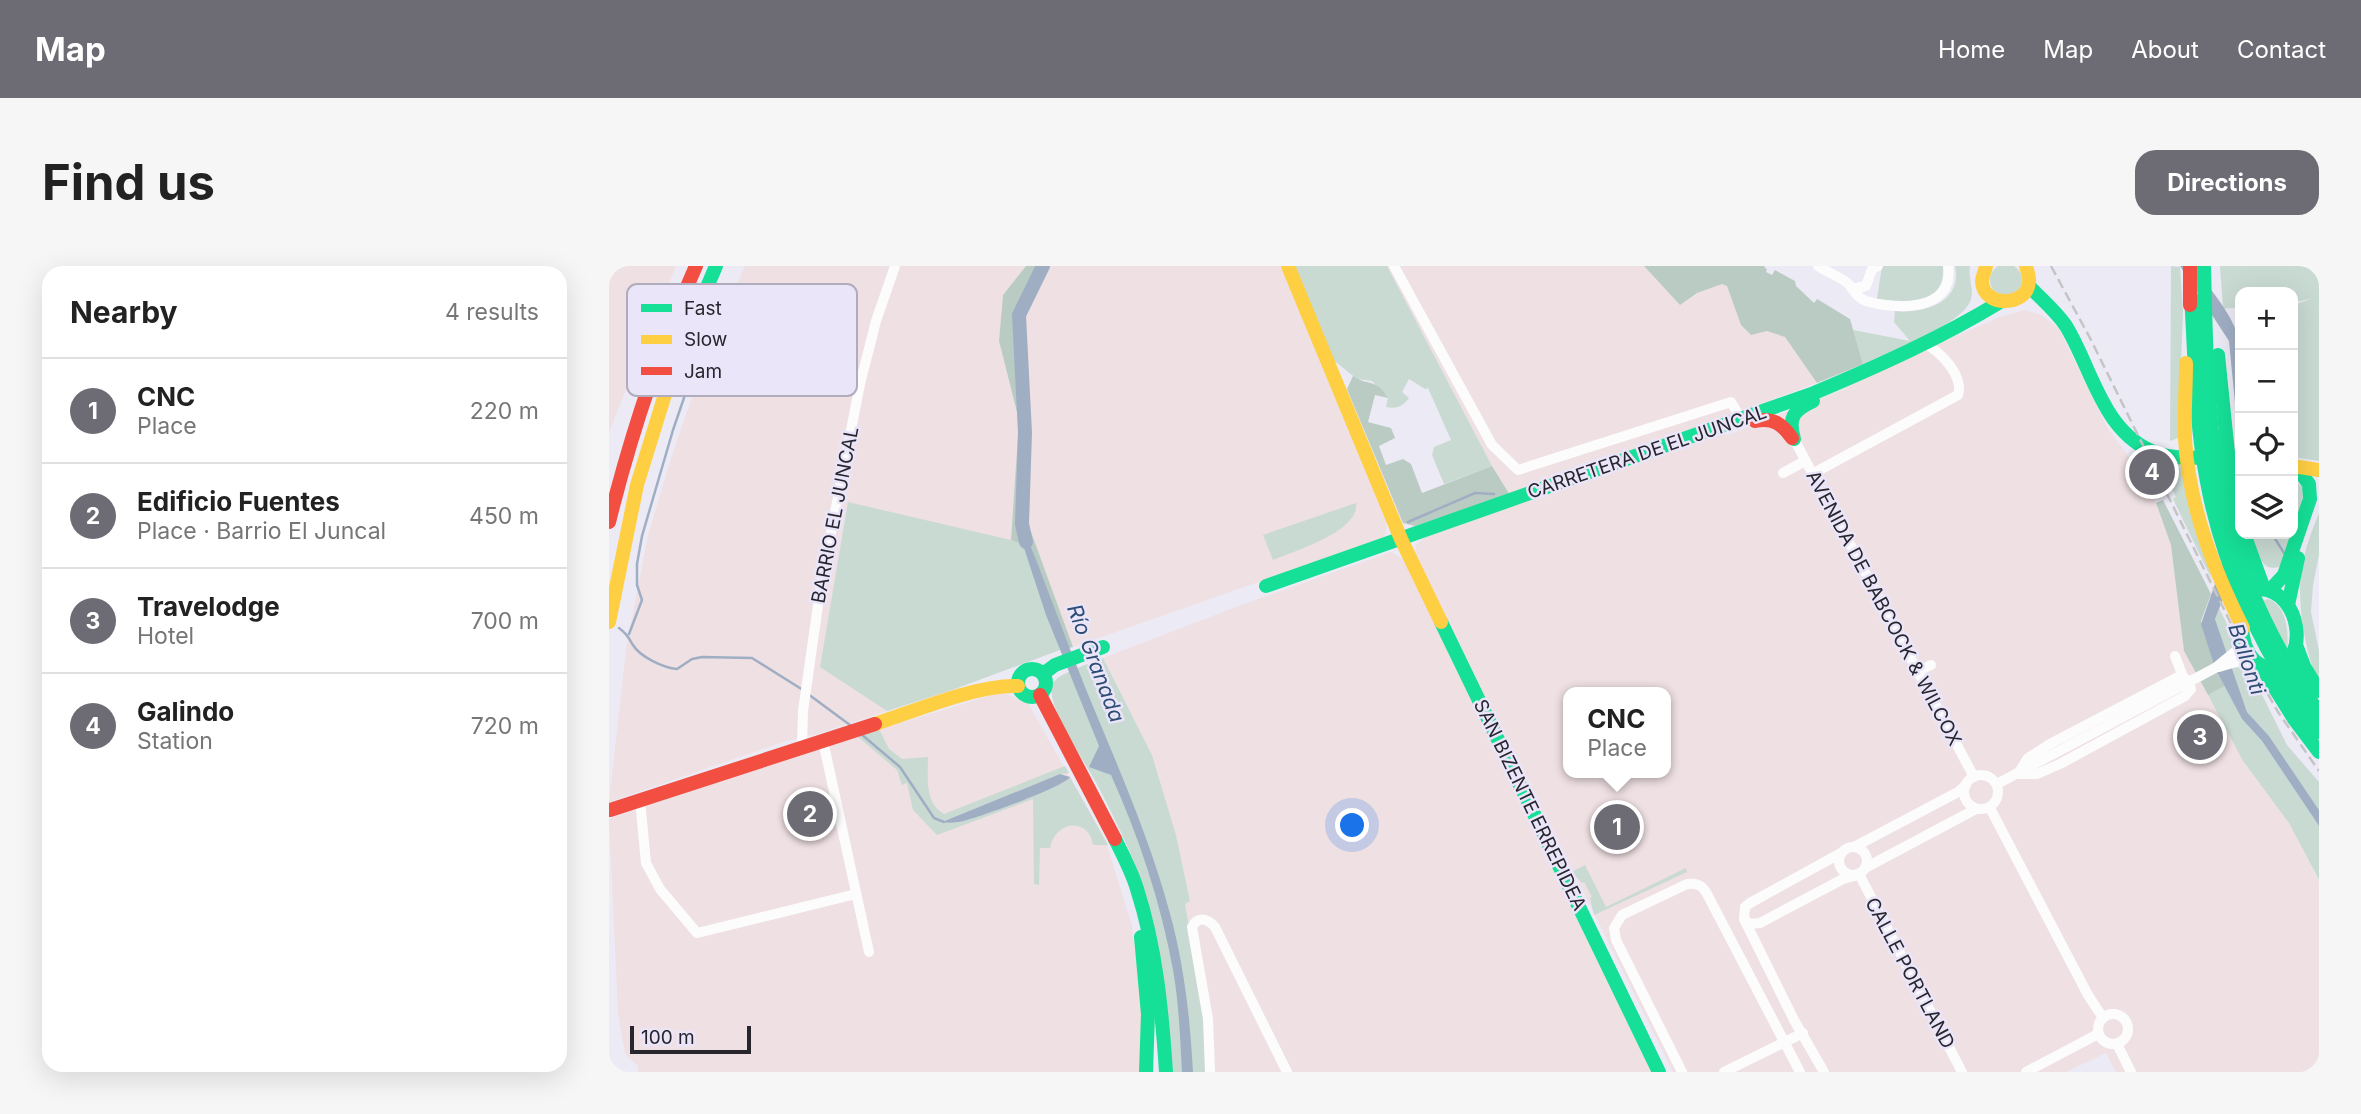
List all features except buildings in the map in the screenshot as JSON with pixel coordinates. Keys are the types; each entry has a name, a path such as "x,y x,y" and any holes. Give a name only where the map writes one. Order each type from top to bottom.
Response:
{"main road":[{"path":"688,284 695,266"},
{"path":"708,284 716,266"},
{"name":"SAN BIZENTE ERREPIDEA","path":"1288,266 1401,539 1660,1072"},
{"path":"1986,266 1982,275 1984,289 1989,296 2000,302"},
{"path":"2026,266 2029,286 2064,324 2124,435 2136,444 2161,454 2235,457"},
{"path":"2190,266 2203,446 2207,480 2219,534 2234,580 2269,657 2319,732"},
{"path":"2206,266 2205,309 2212,433 2219,480 2231,530 2245,578 2268,630 2302,691 2319,713"},
{"path":"2206,266 2235,500"},
{"name":"CARRETERA DE EL JUNCAL","path":"1266,586 1814,393 1948,331 2000,302 2019,299 2029,286"},
{"path":"2191,296 2187,325 2185,437 2189,482 2201,530 2220,583 2243,630 2249,653 2319,752"},
{"path":"1794,439 1790,419 1799,407 1845,387 1864,372"},
{"path":"609,522 644,396"},
{"path":"609,622 626,527 649,439 664,396"},
{"path":"1720,427 1735,428 1761,419 1775,419 1794,439"},
{"path":"2298,472 2315,491"},
{"path":"2243,630 2243,604 2250,593 2265,589 2281,580 2315,491"},
{"path":"2288,605 2315,491"},
{"path":"2246,539 2265,589 2283,596 2295,631 2294,651 2282,666 2259,665"},
{"path":"2252,560 2271,575 2286,569"},
{"path":"1043,674 1055,666 1096,649"},
{"path":"2294,651 2319,691"},
{"path":"1035,669 1043,674 1046,683 1040,695 1026,696 1018,686 1019,676 1026,670 1035,669"},
{"path":"610,810 980,690 1001,685 1018,686"},
{"path":"1040,695 1107,817 1128,864 1146,920 1160,995 1166,1072"},
{"path":"1107,817 1131,892 1141,941 1148,1014 1146,1072"}],"street":[{"name":"BARRIO EL JUNCAL","path":"802,747 804,700 821,584 860,384 876,321 895,266"},
{"path":"1394,266 1492,445 1518,470 1731,402 1741,419"},
{"path":"1819,266 1846,282 1865,301 1919,306 1930,302 1946,286 1948,266"},
{"path":"1852,289 1865,286 1872,269 1878,266"},
{"path":"1943,355 1948,331"},
{"path":"1812,474 1958,395 1959,384 1943,355 1923,343"},
{"name":"AVENIDA DE BABCOCK & WILCOX","path":"1794,439 1974,777"},
{"path":"1783,473 1805,461"},
{"path":"1997,784 2215,668 2237,650 2243,630"},
{"path":"2018,774 2037,774 2060,764 2185,696 2191,689 2175,656"},
{"path":"2215,668 2237,662 2259,665"},
{"path":"1918,671 1931,665"},
{"path":"2018,774 2028,758 2050,744 2175,678 2183,677"},
{"path":"823,741 869,952"},
{"path":"1824,1072 1794,1020 1743,912 1750,902 1958,793 1974,777 1989,777 1997,784 1999,795 1990,808"},
{"path":"1965,785 1964,797 1976,809"},
{"path":"640,800 646,863 660,889 697,933 856,894"},
{"path":"1745,919 1749,924 1760,923 1843,879 1860,873 1976,809 1990,808"},
{"path":"1990,808 2085,989 2103,1018"},
{"path":"1854,847 1866,855 1860,873"},
{"path":"1841,853 1840,868 1846,874 1860,873"},
{"name":"CALLE PORTLAND","path":"1860,873 1962,1072"},
{"path":"1682,1072 1616,940 1614,928 1622,915 1687,884 1699,885 1706,892 1800,1072"},
{"path":"1210,1072 1208,1018 1192,927 1200,919 1211,922 1215,927 1287,1072"},
{"path":"2116,1015 2126,1022 2126,1037 2117,1044 2108,1044 2098,1034 2098,1025 2103,1018 2116,1015"},
{"path":"1783,1039 1794,1020"},
{"path":"1724,1072 1783,1039 1803,1033"},
{"path":"2026,1072 2098,1034"},
{"path":"2117,1044 2131,1072"}],"shaded area":[{"path":"2006,264 2017,269 2022,280 2017,291 2006,296 1995,291 1990,280 1995,269"},
{"path":"609,266 676,266 669,284 627,284 627,387 609,432"},
{"path":"745,266 1026,266 1003,295 999,341 1019,420 1011,540 1045,655 952,690 817,734 786,741 609,802 626,649 648,535 693,396 857,396 857,284 737,284"},
{"path":"1026,266 1047,266 1023,320 1030,433 1026,518 1073,647 1069,648 1023,526 1023,545 1011,540 1019,420 999,341 1003,295"},
{"path":"1047,266 1281,266 1387,523 1385,535 1381,539 1073,647 1026,518 1030,433 1023,320"},
{"path":"1294,266 1387,266 1492,466 1444,484 1432,455 1434,447 1451,440 1428,388 1425,389 1409,379 1402,392 1409,398 1399,407 1386,407 1388,398 1372,381 1357,379 1332,359"},
{"path":"1387,266 1644,266 1680,305 1697,293 1722,284 1727,286 1741,325 1750,335 1767,331 1785,337 1817,383 1540,484 1524,487 1510,495 1492,466"},
{"path":"1644,266 1764,266 1766,272 1772,275 1775,270 1795,281 1796,286 1814,303 1817,299 1850,319 1863,364 1817,383 1785,337 1767,331 1751,335 1741,325 1727,286 1722,284 1697,293 1680,305"},
{"path":"1882,266 1943,266 1942,279 1938,289 1922,299 1877,299"},
{"path":"1955,266 1970,266 1972,295 1966,309 1940,328 1863,364 1853,330 1910,341 1894,322 1895,311 1917,310 1939,304 1953,289 1956,279"},
{"path":"2171,266 2180,267 2183,312 2178,438 2170,441"},
{"path":"2220,266 2319,266 2319,461 2298,458 2298,303 2311,299 2298,301 2298,287 2235,287 2235,308 2223,309"},
{"path":"2024,310 2042,315 2059,329 2107,427 2134,464 2154,499 2171,545 2184,651 2245,764 2289,823 2319,882 2319,1072 2116,1072 2106,1053 2066,1072 1673,1072 1569,863 1566,865 1415,554 1416,545 1426,537 1714,433 1728,435 1840,391 1878,370 2000,317"},
{"path":"1353,376 1379,387 1388,398 1375,395 1368,422 1391,428 1395,438 1379,446 1386,465 1403,459 1411,464 1422,493 1492,466 1510,495 1415,526 1403,523 1347,389"},
{"path":"2175,463 2180,465 2212,580 2173,499 2176,497 2170,484 2174,477 2172,471"},
{"path":"2298,484 2303,488 2298,516"},
{"path":"2163,500 2211,594 2201,621 2215,668 2225,686 2208,695 2184,651 2171,545 2156,503"},
{"path":"848,502 1023,545 1060,650 887,711 820,667"},
{"path":"1356,503 1348,522 1337,531 1273,560 1263,535"},
{"path":"2319,513 2319,555 2311,612 2319,651 2319,680 2306,645 2300,585 2304,558"},
{"path":"2253,539 2290,539 2281,566 2268,567 2258,553"},
{"path":"1391,552 1403,559 1651,1072 1206,1072 1194,949 1185,904 1190,901 1176,835 1152,755 1103,658"},
{"path":"2268,599 2279,607 2283,614 2288,637 2287,652 2262,601"},
{"path":"2219,608 2287,745 2319,782 2319,810 2269,736 2247,712 2215,619"},
{"path":"1103,658 1152,755 1176,835 1190,901 1185,904 1203,1003 1206,1072 1171,1072 1159,956 1143,885 1116,821 1055,707 1052,685 1055,681 1075,669"},
{"path":"2225,686 2242,719 2262,741 2319,826 2319,880 2289,823 2243,761 2208,695"},
{"path":"1002,692 1028,703 1106,841 1132,926 1141,1003 1141,1072 638,1072 638,1066 625,1054 618,1013 609,819 806,752"},
{"path":"879,729 889,749 902,759 928,757 930,796 944,814 1065,766 1069,773 1060,774 944,821 960,822 983,815 1036,795 1070,777 1108,845 1093,845 1090,836 1079,826 1065,827 1053,839 1050,848 1040,848 1039,885 1034,884 1033,799 937,835 913,810 907,783 902,785 897,770 857,736"},
{"path":"1585,865 1606,907 1686,868 1687,872 1594,915 1592,897 1584,882 1572,872"}],"water":[{"path":"2180,266 2194,266 2227,312 2235,328 2235,403 2229,341"},
{"path":"1022,524 1161,881 1182,970 1193,1072 1182,1072 1173,970 1148,871 1111,775 1089,767 1099,746 1046,615 1023,545"},
{"path":"2235,526 2235,539 2247,539 2215,619 2247,712 2269,736 2319,810 2319,826 2262,741 2242,719 2215,668 2201,624"},
{"path":"1060,774 1070,777 1052,788 1000,809 959,822 942,822"}],"waterway":[{"name":"Río Granada","path":"1026,542 1022,524 1025,433 1019,315 1043,266"},
{"path":"629,634 642,600 637,585 637,564 642,536 685,396"},
{"path":"1408,522 1475,493 1494,494"},
{"path":"2275,539 2284,553"},
{"path":"619,628 641,654 666,667 677,669 692,659 702,657 752,658 803,690"},
{"path":"808,694 850,725"},
{"path":"861,734 900,767 934,818 944,822"}],"railway":[{"path":"2051,266 2090,338 2251,664 2278,712 2319,771"}],"traffic: fast":[{"path":"708,284 716,266"},
{"path":"2204,266 2211,418 2223,502 2254,597 2284,656 2319,713"},
{"path":"2029,286 2066,326 2102,400 2125,433 2140,445 2159,454 2199,458 2235,457"},
{"path":"2191,296 2200,436 2214,516 2236,581 2264,644 2319,732"},
{"path":"1266,586 1814,393 1909,351 2000,302"},
{"path":"2218,355 2230,473 2235,497"},
{"path":"1794,439 1792,420 1797,411 1813,401"},
{"path":"2271,589 2284,575 2310,499 2309,484 2298,473"},
{"path":"2246,539 2264,589"},
{"path":"2288,605 2298,558"},
{"path":"2260,589 2274,593 2285,601 2296,626 2293,653 2286,662 2275,667 2263,666 2254,660 2243,637 2244,610 2250,598 2260,589"},
{"path":"1441,622 1659,1072"},
{"path":"2296,645 2304,666 2319,691"},
{"path":"1043,674 1055,665 1103,647"},
{"path":"2261,666 2294,719 2319,752"},
{"path":"1032,669 1042,673 1046,683 1042,693 1032,697 1022,693 1018,683 1022,673 1032,669"},
{"path":"1115,839 1135,883 1144,911 1160,1003 1166,1072"},
{"path":"1141,937 1148,1014 1146,1072"}],"traffic: slow":[{"path":"1288,266 1401,539 1441,622"},
{"path":"1986,266 1982,282 1985,290 1997,300 2005,301 2014,300 2026,290 2029,280 2026,266"},
{"path":"2186,363 2185,439 2197,512 2222,583 2243,628"},
{"path":"609,622 637,485 664,396"},
{"path":"2298,467 2319,470"},
{"path":"875,724 984,689 1018,686"}],"traffic: jam":[{"path":"689,284 696,266"},
{"path":"2190,266 2190,305"},
{"path":"609,522 646,396"},
{"path":"1755,421 1777,423 1792,438"},
{"path":"1040,695 1115,839"},
{"path":"610,810 875,724"}],"place":[{"name":"Galindo","path":"2152,472"},
{"name":"Travelodge","path":"2200,737"},
{"name":"Edificio Fuentes","path":"810,814"},
{"name":"CNC","path":"1617,827"}],"water label":[{"name":"Ballonti","path":"2247,659"}]}
